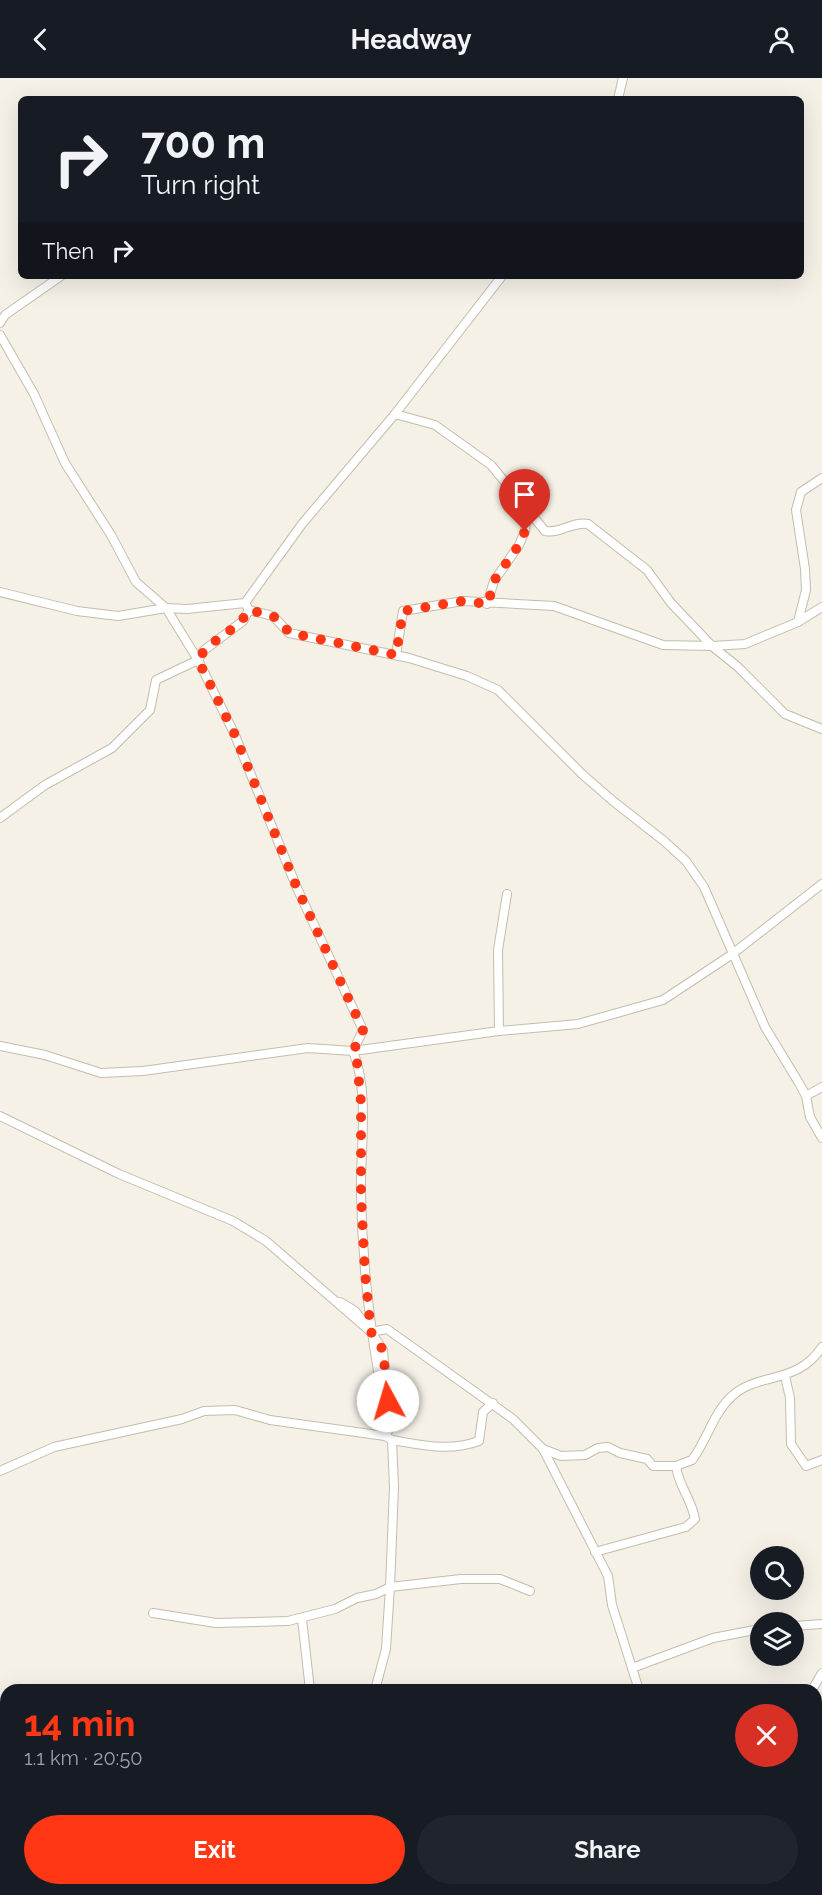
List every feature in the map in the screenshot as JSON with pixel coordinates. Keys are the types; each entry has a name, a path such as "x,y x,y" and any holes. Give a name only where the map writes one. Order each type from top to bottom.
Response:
{"street":[{"path":"619,96 623,78"},
{"path":"0,323 5,315 56,279"},
{"path":"0,818 45,785 112,748 150,711 156,680 198,660 203,651 243,621 247,607 302,524 396,414 500,279"},
{"path":"0,335 34,394 65,463 111,535 136,582 166,608 198,660 234,733 297,888 363,1030 353,1052 357,1062 361,1102 361,1195 365,1273 371,1332 378,1371"},
{"path":"396,414 435,425 491,465 545,531 553,532 582,523 588,524 647,570 671,603 785,714 822,729"},
{"path":"798,622 806,579 805,555 798,532 796,510 801,492 822,478"},
{"path":"488,604 494,581 519,545 525,531 527,509"},
{"path":"0,592 77,611 118,616 166,608 247,607 273,616 290,633 396,655 467,676 498,690 582,774 686,861 704,886 731,955 765,1027 779,1047 806,1096 810,1117 822,1138"},
{"path":"396,655 403,611 463,601 554,606 663,645 745,644 798,622 822,607"},
{"path":"0,1046 45,1055 101,1073 143,1071 308,1048 353,1052 499,1031 578,1024 663,1000 731,955 822,884"},
{"path":"499,1031 498,950 507,894"},
{"path":"806,1096 822,1087"},
{"path":"0,1116 119,1174 233,1221 266,1241 326,1294 356,1311 383,1350 390,1430 388,1438 394,1487 386,1649 377,1684"},
{"path":"371,1332 387,1329 493,1403 530,1434 543,1449 608,1576 612,1605 637,1684"},
{"path":"543,1449 561,1456 585,1455 598,1448 608,1447 620,1454 647,1459 653,1466 676,1466 692,1460 714,1419 732,1396 749,1386 785,1376 808,1364 822,1347"},
{"path":"785,1376 790,1398 791,1444 806,1467 822,1460"},
{"path":"0,1471 54,1447 182,1419 204,1411 235,1410 270,1420 440,1448 462,1447 479,1441 483,1412 493,1403"},
{"path":"595,1552 686,1527 695,1519 693,1509 677,1475 676,1466"},
{"path":"153,1613 216,1623 302,1619 336,1609 357,1598 376,1594 390,1587 461,1580 500,1579 530,1591"},
{"path":"302,1619 309,1684"},
{"path":"804,1625 822,1624"},
{"path":"632,1668 712,1638 750,1631"}],"route":[{"path":"388,1401 383,1350 371,1332 365,1273 361,1195 361,1102 357,1062 353,1052 363,1030 297,888 234,733 198,660 203,651 243,621 249,610 273,616 290,633 396,655 403,611 463,601 488,604 494,581 519,545 525,531"}]}
